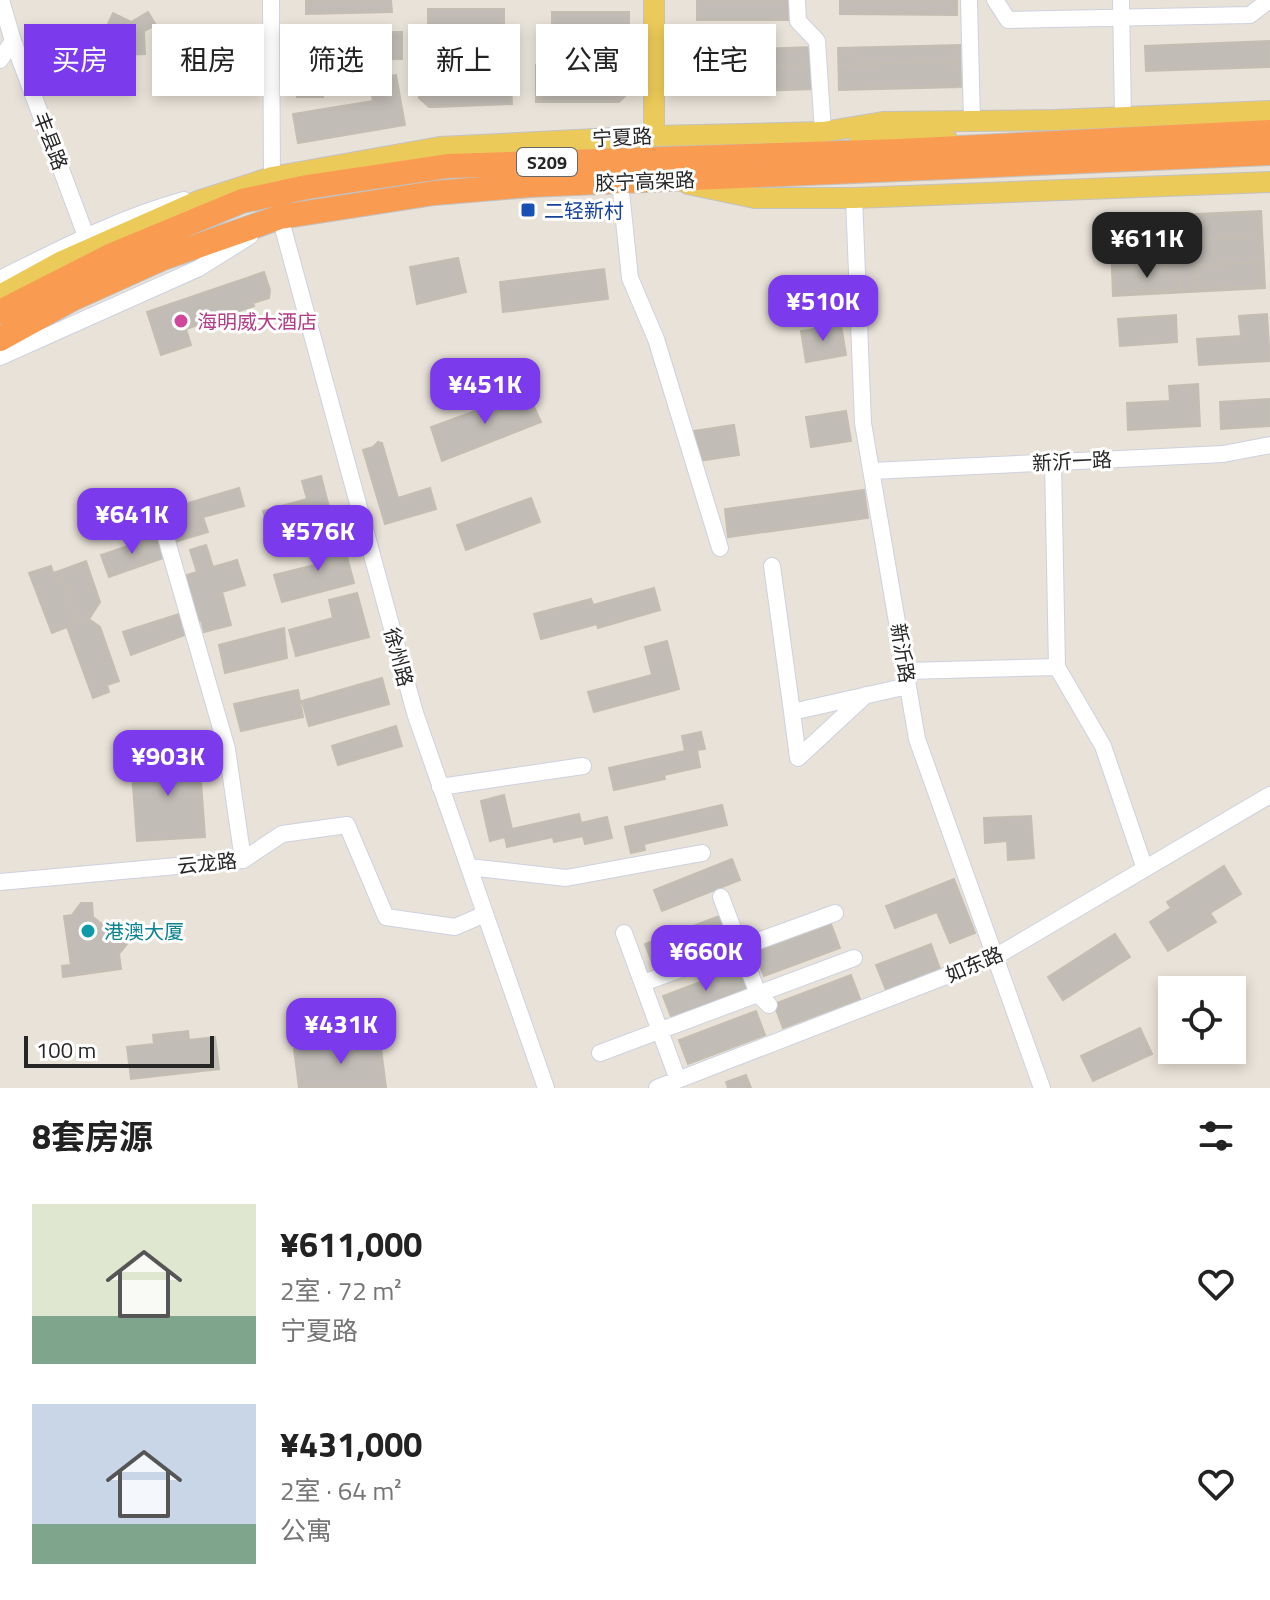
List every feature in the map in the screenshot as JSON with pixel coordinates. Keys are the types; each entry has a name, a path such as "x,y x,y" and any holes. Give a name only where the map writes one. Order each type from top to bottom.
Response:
{"highway":[{"path":"947,139 1017,136 1057,141"},
{"name":"胶宁高架路","path":"0,312 112,255 242,201 307,187 448,166 899,151 1057,141 1264,143"},
{"name":"胶宁高架路","path":"0,339 72,299 137,269 280,217 434,193 1264,143"}],"main road":[{"path":"654,0 654,136"},
{"name":"宁夏路","path":"0,295 102,243 198,201 272,177 440,147 654,136 823,132 883,122 1270,111"},
{"path":"823,132 947,139"},
{"path":"673,181 755,198 854,198 1270,182"}],"street":[{"name":"丰县路","path":"1,0 13,41 86,236"},
{"path":"271,0 272,177"},
{"path":"797,0 798,21 817,41 823,132"},
{"path":"969,0 972,121"},
{"path":"995,0 1008,20 1250,15 1269,0"},
{"path":"1121,0 1123,117"},
{"path":"0,60 13,41"},
{"path":"620,182 630,278 656,339 720,548"},
{"path":"0,279 146,210 193,197 224,193"},
{"name":"新沂路","path":"854,198 863,423 917,739 1042,1088"},
{"path":"0,357 199,268 280,217"},
{"name":"徐州路","path":"280,217 415,713 546,1088"},
{"name":"新沂一路","path":"872,471 1223,454 1270,445"},
{"path":"1053,462 1057,667 1103,746 1145,869"},
{"path":"160,517 227,749 243,860"},
{"path":"772,566 798,758 866,695"},
{"path":"792,712 866,695 907,678 1057,667"},
{"path":"440,787 583,766"},
{"name":"如东路","path":"657,1088 995,957 1270,795"},
{"name":"云龙路","path":"0,882 243,860 282,834 347,825 386,917 455,927 485,914"},
{"path":"469,867 566,878 702,853"},
{"path":"721,897 764,1000"},
{"path":"643,983 835,913"},
{"path":"624,933 678,1080"},
{"path":"600,1053 660,1030 764,1000 854,958"}],"building":[{"path":"306,0 391,0 392,12 306,14"},
{"path":"697,0 789,0 789,20 697,20"},
{"path":"840,0 957,0 957,15 840,14"},
{"path":"428,9 504,9 504,24 428,24"},
{"path":"148,12 155,24 144,31 145,54 136,54 136,24 108,24 113,13 131,22"},
{"path":"552,12 629,12 629,24 552,24"},
{"path":"392,32 402,32 402,59 392,59"},
{"path":"1270,41 1270,67 1146,71 1145,46"},
{"path":"960,45 961,87 839,90 838,48"},
{"path":"813,47 815,89 776,90 776,48"},
{"path":"960,61 961,86 840,89 839,65"},
{"path":"814,64 815,88 776,89 776,65"},
{"path":"396,75 405,125 298,143 293,114 373,101 372,96 392,96 392,76"},
{"path":"425,96 511,96 511,104 436,107"},
{"path":"512,96 512,104 429,107 419,98"},
{"path":"536,96 625,96 619,102 536,102"},
{"path":"541,96 621,96 616,101 541,102"},
{"path":"1261,211 1265,288 1113,296 1110,218"},
{"path":"1259,213 1260,237 1195,240 1194,216"},
{"path":"1177,217 1178,241 1113,244 1112,220"},
{"path":"458,258 466,292 417,304 410,267"},
{"path":"1262,262 1263,286 1198,289 1197,265"},
{"path":"1179,266 1180,290 1115,293 1114,269"},
{"path":"604,269 608,299 503,312 500,282"},
{"name":"海明威大酒店","path":"264,272 270,290 269,298 186,329 191,345 161,355 147,312"},
{"path":"1267,314 1270,361 1199,365 1197,339 1241,336 1239,316"},
{"path":"1176,315 1177,342 1120,346 1118,319"},
{"path":"841,325 846,355 806,362 801,331"},
{"path":"1198,384 1200,426 1128,430 1127,403 1170,401 1169,386"},
{"path":"527,392 541,422 442,461 431,427"},
{"path":"1270,399 1270,426 1221,429 1220,402"},
{"path":"846,411 851,441 811,447 806,417"},
{"path":"734,425 739,455 698,461 693,431"},
{"path":"382,443 398,498 430,488 436,509 385,524 363,450"},
{"path":"321,476 330,511 268,528 263,511 307,499 302,481"},
{"path":"239,488 244,506 203,517 208,532 177,541 168,509"},
{"path":"864,490 868,518 728,537 725,509"},
{"path":"531,498 540,522 466,550 457,525"},
{"path":"157,536 163,558 109,577 101,555"},
{"path":"342,538 354,583 282,602 274,575 319,564 314,546"},
{"path":"206,545 213,567 237,560 245,585 222,592 231,625 204,632 201,620 194,622 181,577 197,572 190,550"},
{"path":"86,561 100,602 89,619 78,623 59,571"},
{"path":"51,566 53,573 59,571 78,623 89,619 100,627 119,681 107,685 109,692 93,698 67,627 52,633 29,573"},
{"path":"654,588 660,610 598,628 597,624 541,639 534,614 591,599 593,605"},
{"path":"357,593 369,637 296,656 289,630 333,618 329,600"},
{"path":"179,614 185,635 131,655 123,632"},
{"path":"284,628 287,658 225,673 219,645"},
{"path":"667,641 679,689 594,712 588,692 652,675 645,647"},
{"path":"382,678 389,704 309,726 302,701"},
{"path":"298,690 303,717 241,731 234,704"},
{"path":"396,726 402,746 338,765 332,746"},
{"path":"701,732 705,749 697,750 700,767 664,775 665,779 614,790 609,768 685,751 682,736"},
{"path":"199,754 205,837 137,841 131,759"},
{"path":"504,795 512,829 579,814 581,823 607,817 612,838 585,844 583,836 554,842 553,837 507,847 505,837 490,841 481,801"},
{"path":"722,805 727,825 644,844 645,850 631,853 625,827"},
{"path":"1031,816 1034,858 1008,860 1007,841 985,843 984,818"},
{"path":"732,859 740,880 662,911 654,890"},
{"path":"1224,866 1241,894 1210,913 1216,922 1168,951 1150,922 1171,908 1167,902"},
{"path":"954,879 975,933 950,943 937,912 895,928 886,906"},
{"name":"港澳大厦","path":"81,903 92,903 93,917 127,944 119,954 121,969 63,977 62,966 71,965 64,916 72,915"},
{"path":"722,915 731,938 654,967 645,944"},
{"path":"831,924 840,948 764,976 755,953"},
{"path":"1115,934 1130,957 1063,1000 1048,977"},
{"path":"931,944 940,969 886,990 876,965"},
{"path":"740,967 749,990 672,1019 663,996"},
{"path":"851,975 860,999 783,1028 774,1004"},
{"path":"756,1011 765,1035 688,1064 679,1040"},
{"path":"1140,1028 1152,1054 1093,1081 1081,1056"},
{"path":"188,1031 189,1040 215,1037 219,1069 131,1079 127,1047 154,1044 153,1035"},
{"path":"380,1040 386,1088 299,1088 294,1049"},
{"path":"746,1075 751,1088 728,1088 726,1082"}],"place":[{"name":"二轻新村","path":"528,210"},
{"name":"海明威大酒店","path":"181,321"},
{"name":"港澳大厦","path":"88,931"}]}
